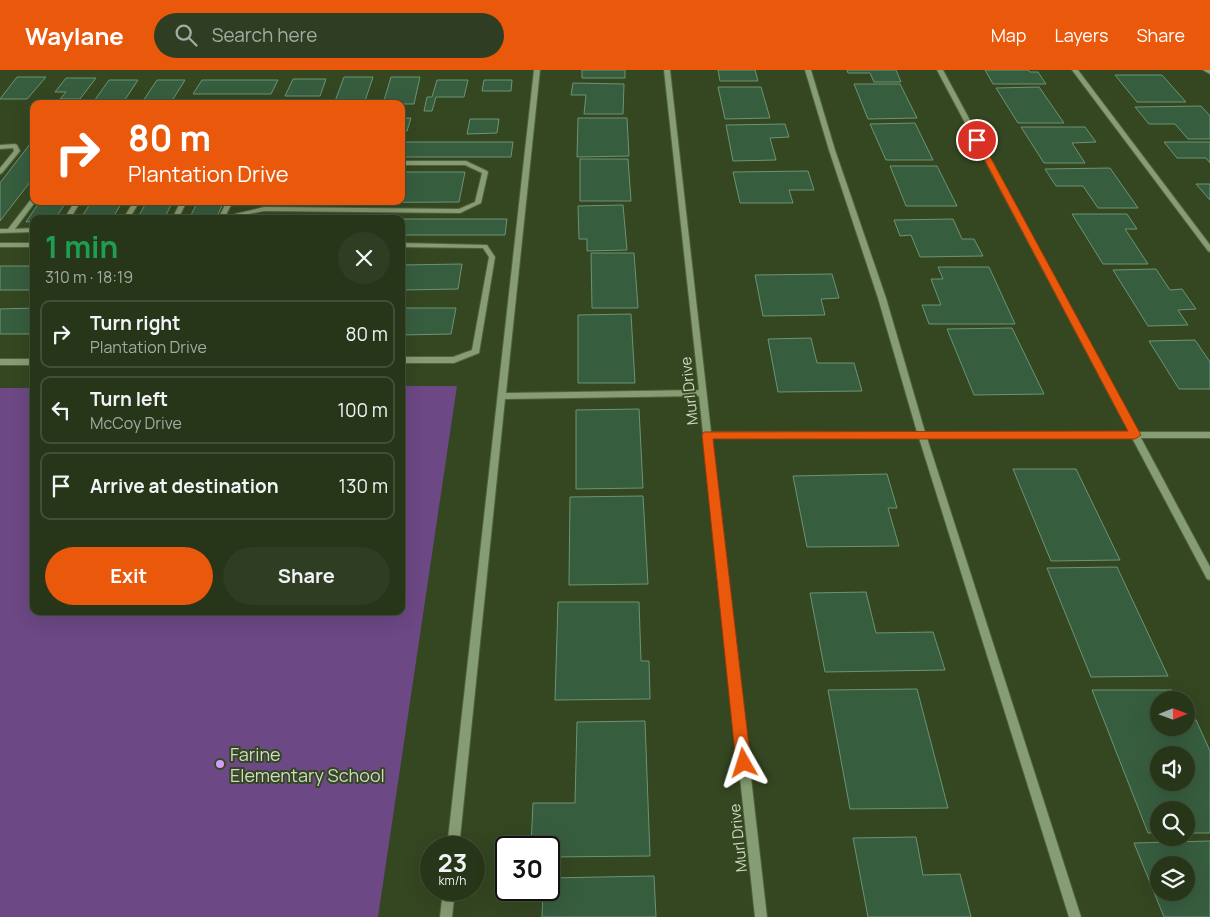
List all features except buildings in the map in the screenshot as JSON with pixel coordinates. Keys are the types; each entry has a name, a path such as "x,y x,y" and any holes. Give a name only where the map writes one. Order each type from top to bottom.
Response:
{"street":[{"path":"454,836 537,70"},
{"name":"Murl Drive","path":"667,70 761,917"},
{"path":"808,70 832,150 882,298 922,435 1075,917"},
{"path":"940,70 1210,576"},
{"path":"1074,70 1210,250"},
{"path":"1206,70 1210,72"},
{"path":"0,147 15,146 17,151 0,172"},
{"path":"237,215 264,209 460,210 478,203 485,172 466,163 405,163"},
{"path":"10,230 30,204"},
{"path":"0,231 30,230"},
{"path":"0,245 30,244"},
{"path":"405,245 485,246 492,256 476,351 454,360 405,360"},
{"path":"0,362 30,362"},
{"path":"502,396 703,393"},
{"path":"708,435 1210,435"},
{"path":"446,917 447,901"}],"shaded area":[{"name":"Farine Elementary School","path":"405,386 457,386 378,917 0,917 0,388 30,388 30,615 405,615"}],"place":[{"name":"Farine Elementary School","path":"220,764"}],"route":[{"path":"744,763 708,435 1135,435 977,140"}]}
